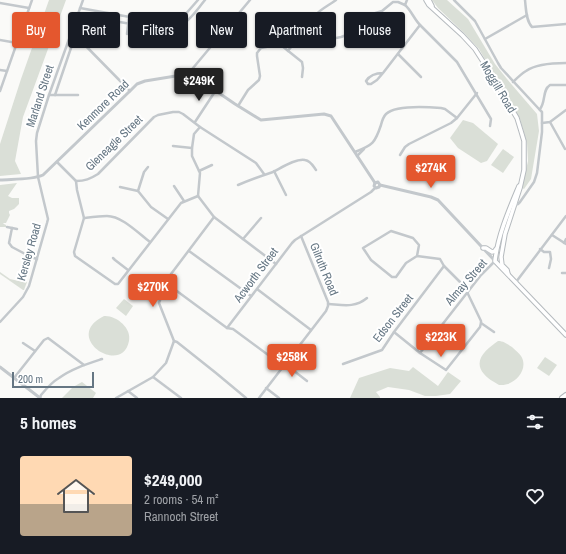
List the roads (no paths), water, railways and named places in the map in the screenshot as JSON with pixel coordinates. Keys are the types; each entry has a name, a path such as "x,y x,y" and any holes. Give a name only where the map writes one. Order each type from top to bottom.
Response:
{"highway":[{"path":"562,398 566,395"}],"main road":[{"name":"Moggill Road","path":"426,0 429,5 462,35 474,49 517,118 524,142 524,159 513,204 503,229 500,246 495,261 566,335"},
{"name":"Moggill Road","path":"430,0 433,9"},
{"name":"Moggill Road","path":"500,246 501,262 508,274"},
{"path":"484,248 492,252 500,246"}],"street":[{"path":"28,12 32,0"},
{"name":"Marland Street","path":"79,12 83,0"},
{"path":"187,12 198,0"},
{"path":"188,21 205,0"},
{"path":"250,0 188,74 194,76 261,120 324,114 329,115 334,119 375,183 378,182 380,185 438,200 495,261"},
{"path":"319,12 336,0"},
{"path":"405,5 407,0"},
{"path":"454,0 472,18 498,63 542,112 539,163 536,178 520,202 518,204 513,204"},
{"path":"525,0 530,26 535,28 566,24"},
{"path":"336,38 344,36 360,20 366,16 382,11 393,2 398,2 405,5 420,25 457,62 491,119 490,126"},
{"path":"0,3 29,8"},
{"path":"80,8 128,18"},
{"path":"484,39 527,15"},
{"path":"120,23 128,24 126,34"},
{"path":"383,72 376,73 368,77 366,81 368,84 371,84 377,80 420,25"},
{"path":"0,40 12,41"},
{"name":"Marland Street","path":"38,177 36,141 39,125 68,41"},
{"path":"238,106 248,90 260,80 257,56 259,50 263,47 276,45 282,46 302,62 302,77"},
{"path":"0,91 15,48"},
{"name":"Marland Street","path":"55,95 71,48"},
{"path":"88,48 130,91"},
{"path":"398,54 421,76"},
{"path":"514,82 530,69 548,63 566,63"},
{"path":"0,70 7,71"},
{"name":"Kenmore Road","path":"38,177 43,175 57,162 138,84 188,74"},
{"path":"539,109 543,105 545,90 547,87 550,85 566,85"},
{"path":"194,122 216,90"},
{"path":"400,155 408,144 451,123 457,118 476,93"},
{"path":"49,95 78,95"},
{"path":"358,156 364,149 375,141 383,118 390,111 416,107 441,108 445,109 457,118"},
{"path":"542,123 550,122 566,110"},
{"name":"Gleneagle Street","path":"57,162 76,181 91,179 98,174 154,117 178,112 256,163 264,174"},
{"path":"550,122 565,149"},
{"path":"200,126 194,134 192,148 192,156 200,176 198,196 214,217 276,264"},
{"path":"173,146 192,148"},
{"path":"355,152 364,149"},
{"path":"238,185 298,160 311,162 316,170"},
{"path":"199,171 212,165"},
{"path":"138,191 144,172 148,168"},
{"path":"274,171 286,194"},
{"path":"0,180 38,177"},
{"name":"Kersley Road","path":"0,322 26,293 48,223 38,177"},
{"path":"76,181 84,218 74,252 75,256 115,284 118,284 181,203 198,196"},
{"path":"375,183 375,188 379,188 380,185"},
{"path":"174,186 184,201"},
{"path":"120,188 138,191 151,206 168,219"},
{"name":"Gilruth Road","path":"259,398 327,310 329,304 301,236 375,188"},
{"path":"84,218 108,216 123,221 150,242"},
{"path":"516,282 566,216"},
{"path":"116,398 153,376 166,363 174,342 159,303 168,278 214,217"},
{"path":"243,239 261,218"},
{"path":"7,227 17,229"},
{"path":"12,228 10,245 30,257 37,259"},
{"path":"394,332 420,353 446,370 480,327 481,320 467,289 444,266 440,259 417,256 406,263 396,277 392,277 371,260 363,248 391,231 413,238 419,245 417,256"},
{"path":"552,235 565,243 566,239"},
{"name":"Acworth Street","path":"227,328 292,242 301,236"},
{"path":"540,249 544,252 550,251 551,259 549,268"},
{"path":"189,251 251,296"},
{"path":"113,258 128,270"},
{"name":"Almay Street","path":"420,353 481,275 495,261"},
{"name":"Edson Street","path":"343,364 382,350 444,266"},
{"path":"166,283 227,328 233,329 307,381"},
{"path":"257,289 311,330"},
{"path":"329,304 353,306 367,298"},
{"path":"481,323 494,332"},
{"path":"14,378 44,340 48,338 84,365"},
{"path":"174,342 177,342 246,398"},
{"path":"24,343 35,351"},
{"path":"0,366 40,398 57,378 102,358"},
{"path":"153,376 181,398"},
{"path":"266,388 279,398"},
{"path":"128,391 137,398"}]}
